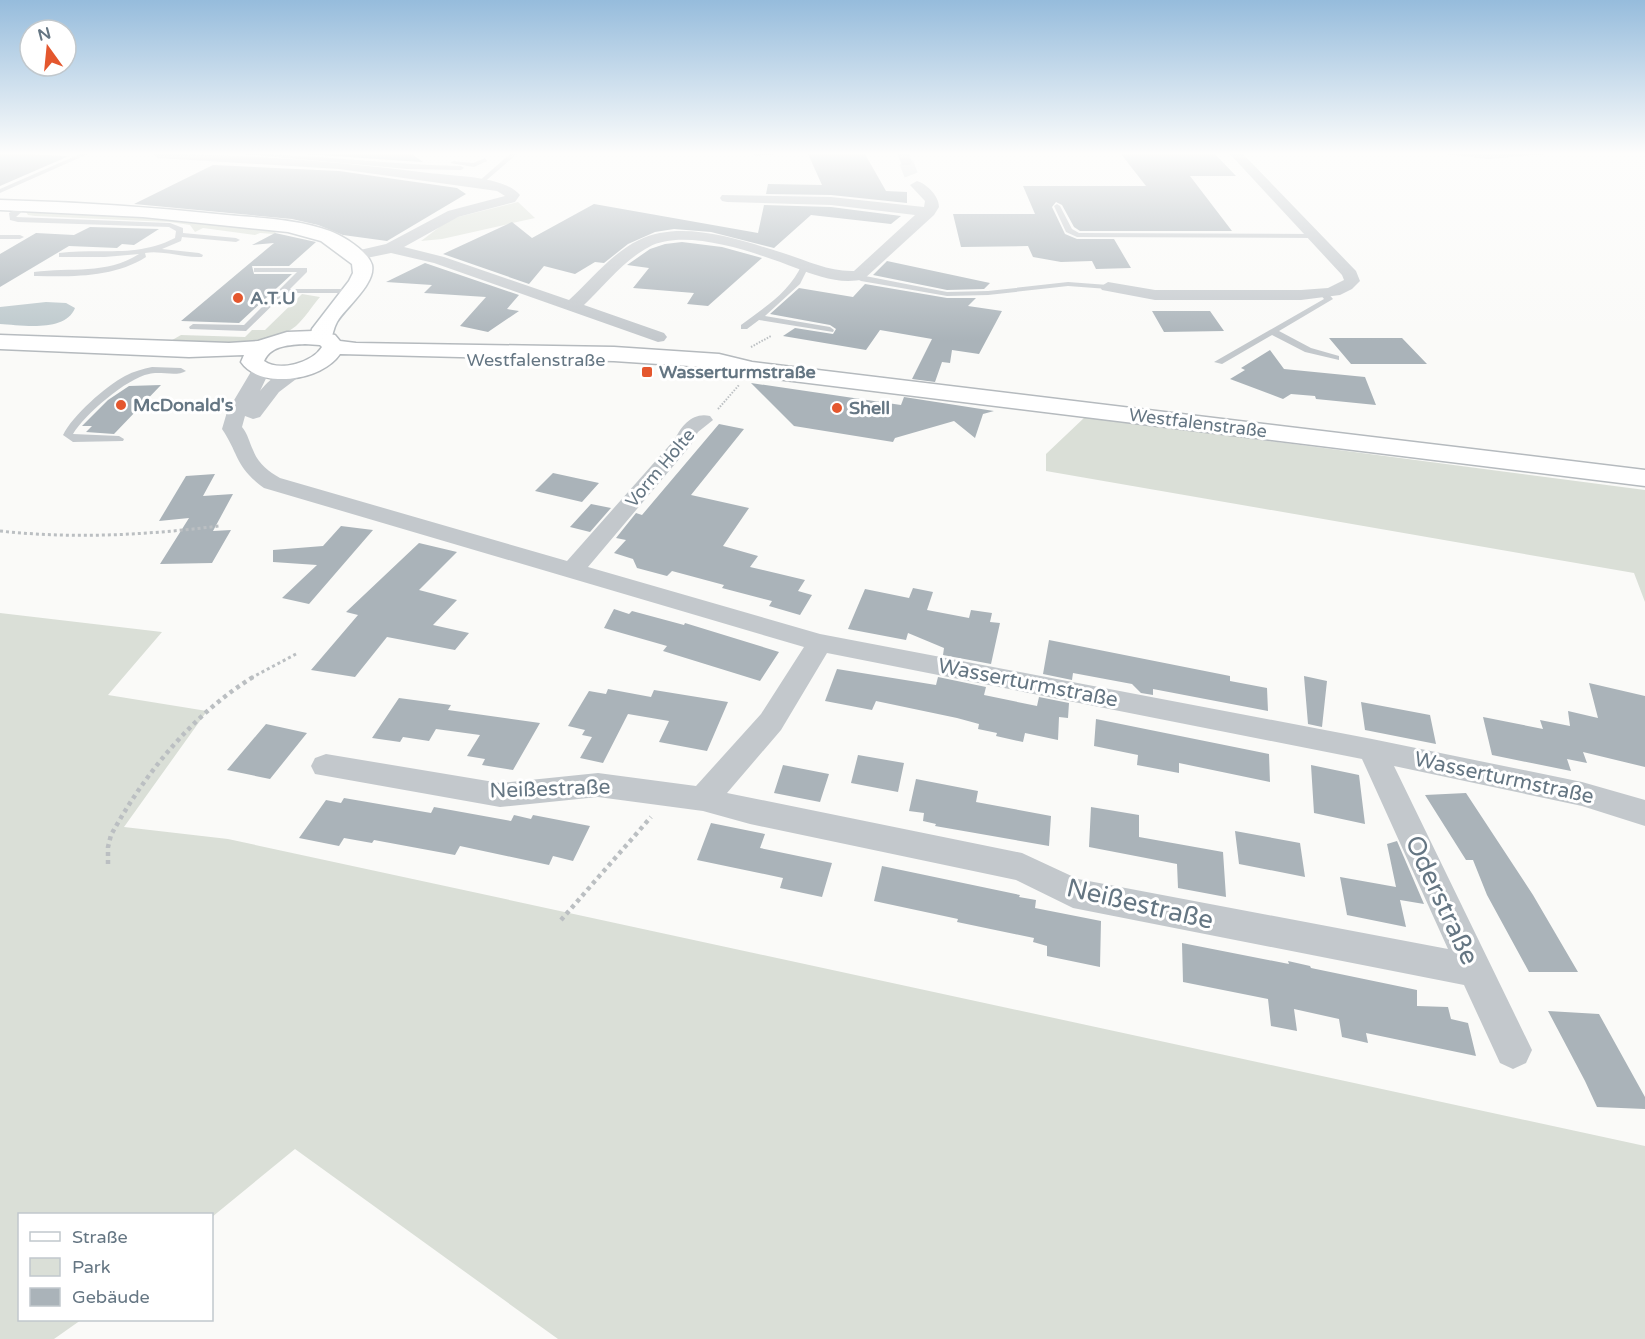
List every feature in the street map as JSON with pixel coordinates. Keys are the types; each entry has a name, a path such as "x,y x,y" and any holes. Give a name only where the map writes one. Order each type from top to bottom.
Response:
{"main road":[{"path":"189,216 288,227 332,238 352,256 342,291 321,333 325,349"},
{"path":"0,342 229,350 266,354 304,327 342,291"},
{"path":"0,350 266,354 304,337 325,349"},
{"path":"266,354 282,372 299,370 325,349"},
{"name":"Westfalenstraße","path":"325,349 352,358 592,360 714,370 752,369 1645,478"}],"street":[{"path":"352,256 391,248 440,219 449,216"},
{"path":"573,306 643,244 663,237 693,237 760,252 840,277 858,276 924,216"},
{"path":"1108,287 1155,295 1324,294 1343,289 1352,281 1350,273 1295,216"},
{"path":"391,248 439,260 658,337"},
{"name":"Wasserturmstraße","path":"266,354 233,418 232,429 237,433 240,449 249,464 272,483 820,643 1372,750 1582,794 1645,813"},
{"path":"237,433 245,426 272,388 299,370"},
{"name":"Vorm Holte","path":"572,570 684,441 690,429 704,420"},
{"path":"703,799 771,722 820,643"},
{"name":"Oderstraße","path":"1372,750 1513,1050"},
{"name":"Neißestraße","path":"326,766 500,795 598,785 703,799 750,811 1022,867 1073,893 1476,971"}],"lane":[{"path":"15,216 18,220 170,225 180,230 181,235"},
{"path":"1062,216 1069,230 1077,235 1314,236"},
{"path":"1267,228 1274,236"},
{"path":"181,235 236,240"},
{"path":"62,255 104,256 152,249 172,244 181,235"},
{"path":"0,237 20,237"},
{"path":"152,249 200,255"},
{"path":"37,274 86,272 116,267 140,258 152,249"},
{"path":"744,327 798,283 805,272 805,266"},
{"path":"193,327 246,328 304,270 257,270"},
{"path":"858,276 861,279 878,283 947,294 988,293 1074,284 1108,287"},
{"path":"284,291 342,291"},
{"path":"1219,362 1329,299 1324,294"},
{"path":"757,316 830,330"},
{"path":"1271,331 1308,350 1336,358"},
{"path":"119,439 73,439 68,435 74,426 124,378 143,371 181,371"}],"path":[{"name":"Vorm Holte","path":"704,420 714,414 752,369"},
{"path":"0,531 70,537 219,526"},
{"path":"108,864 109,841 136,790 181,737 238,687 272,663 296,654"},
{"path":"561,920 671,794"}],"green space":[{"path":"46,216 148,216 279,229 274,234 255,235 203,228 195,232 190,225 170,222"},
{"path":"460,216 535,218 442,239 421,241 450,219"},
{"path":"302,294 320,297 299,323 284,334 269,339 234,344 167,343 181,335 245,337 252,330 265,330"},
{"path":"1085,417 1645,490 1645,602 1634,573 1046,471 1046,454"},
{"path":"0,613 162,632 108,695 207,711 124,827 228,839 1645,1146 1645,1339 558,1339 295,1149 213,1216 213,1213 18,1213 18,1321 80,1321 54,1339 0,1339"}],"shaded area":[{"path":"46,302 66,303 75,308 70,316 52,324 30,326 0,324 0,307"}],"building":[{"path":"266,216 428,216 387,241 343,235 318,225"},
{"path":"571,216 665,216 758,233 762,216 809,216 774,248 711,232 674,229 655,232 628,244 604,263 595,262 575,274 544,266 529,284 443,254 512,222 532,238"},
{"path":"824,216 900,216 891,224"},
{"path":"954,216 1057,216 1065,234 1077,239 1114,239 1131,268 1096,269 1092,261 1061,262 1033,257 1028,246 961,247"},
{"path":"1068,216 1221,216 1232,231 1080,231 1074,227"},
{"path":"90,227 159,229 134,245 122,244 117,248 69,246 0,287 0,254 36,233 74,235"},
{"name":"A.T.U","path":"275,233 316,242 289,266 252,266 254,274 292,274 239,323 181,321 274,243 252,245"},
{"path":"682,242 722,247 762,258 708,306 687,304 694,293 633,288 649,268 627,265 650,249"},
{"path":"887,261 990,283 984,289 947,290 873,275"},
{"path":"425,263 519,295 507,309 519,311 488,332 460,326 486,297 424,293 432,285 386,282"},
{"path":"865,284 947,298 976,298 968,306 1002,311 979,354 952,350 950,363 942,362 935,382 912,379 932,339 880,330 866,350 783,336 795,328 833,334 836,329 830,325 770,314 799,288 853,297"},
{"path":"1152,311 1210,311 1224,331 1164,332"},
{"path":"1329,338 1402,338 1427,364 1351,364"},
{"path":"1270,350 1284,369 1365,377 1376,405 1291,394 1283,399 1230,379 1245,370 1241,368"},
{"path":"751,383 901,405 904,397 994,411 983,414 975,438 954,421 895,438 893,442 794,426"},
{"name":"McDonald's","path":"161,385 114,434 86,432 92,426 82,426 108,400 129,386"},
{"path":"719,424 744,429 691,495 749,508 723,546 758,556 750,567 805,580 798,591 812,595 800,615 769,606 772,601 722,588 724,585 672,571 667,576 637,568 633,559 614,553 626,540 616,538 636,513 642,515"},
{"path":"553,473 599,483 582,502 535,491"},
{"path":"215,474 203,496 233,494 213,531 231,530 212,563 160,564 189,518 159,521 186,476"},
{"path":"591,504 611,508 590,532 570,527"},
{"path":"341,526 373,530 309,604 282,598 317,565 273,562 273,550 323,546"},
{"path":"419,543 457,552 419,590 457,600 433,625 469,633 455,650 387,637 355,677 311,670 358,615 346,612"},
{"path":"913,588 933,592 927,610 969,618 971,610 992,613 990,622 1000,623 991,664 943,655 944,648 908,633 906,640 848,629 865,589 909,598"},
{"path":"614,609 629,614 632,611 684,625 685,623 779,652 760,681 663,651 667,646 604,628"},
{"path":"1049,640 1230,676 1230,681 1267,688 1268,711 1153,689 1153,695 1141,693 1132,684 1073,673 1072,680 1043,674"},
{"path":"837,669 936,685 938,677 986,687 984,695 1037,706 1039,697 1069,703 1068,718 1059,717 1058,740 1025,733 1023,742 978,729 979,724 876,701 872,710 825,701"},
{"path":"1304,676 1327,681 1322,727 1308,724"},
{"path":"1589,683 1645,696 1645,767 1583,752 1587,763 1567,759 1571,771 1492,755 1483,717 1543,729 1540,720 1570,726 1568,711 1598,718"},
{"path":"608,689 651,697 654,690 728,702 707,751 659,742 669,721 628,714 603,763 580,758 592,737 582,735 585,730 568,726 589,691 606,694"},
{"path":"399,698 451,705 448,710 540,723 513,770 482,765 485,759 467,756 480,735 436,729 429,741 403,737 400,742 372,738"},
{"path":"1361,702 1430,715 1436,744 1365,730"},
{"path":"1096,719 1269,754 1270,782 1179,763 1179,773 1137,765 1138,755 1094,746"},
{"path":"266,724 307,733 270,779 227,770"},
{"path":"858,755 904,763 898,792 851,783"},
{"path":"783,765 829,774 820,802 774,793"},
{"path":"1311,765 1359,775 1365,824 1314,813"},
{"path":"916,779 978,791 976,802 1051,816 1049,846 935,826 936,824 923,821 924,813 909,811"},
{"path":"1466,793 1533,895 1578,972 1529,972 1487,895 1473,860 1466,860 1425,795"},
{"path":"344,798 431,813 434,807 511,821 514,815 531,819 533,815 590,826 573,861 553,856 549,865 460,846 455,855 374,840 372,843 344,838 339,846 299,838 326,800 341,803"},
{"path":"1091,807 1139,815 1139,837 1223,852 1226,897 1178,888 1177,864 1089,847"},
{"path":"711,823 765,834 760,848 832,863 822,897 780,888 783,878 697,860"},
{"path":"1235,831 1300,843 1305,877 1239,864"},
{"path":"1397,841 1424,904 1400,900 1406,927 1347,915 1340,877 1396,887 1387,844"},
{"path":"882,866 1020,895 1019,897 1036,900 1035,908 1101,921 1100,967 1047,956 1047,946 1033,942 1034,938 874,901"},
{"path":"1182,943 1289,964 1288,961 1417,990 1417,1006 1448,1007 1451,1019 1468,1023 1476,1056 1366,1033 1368,1043 1342,1037 1339,1019 1294,1009 1297,1031 1271,1026 1268,999 1183,982"},
{"path":"1548,1011 1599,1014 1645,1097 1645,1109 1597,1107"}],"place":[{"name":"A.T.U","path":"238,298"},
{"name":"Wasserturmstraße","path":"647,372"},
{"name":"McDonald's","path":"121,405"},
{"name":"Shell","path":"837,408"}]}
